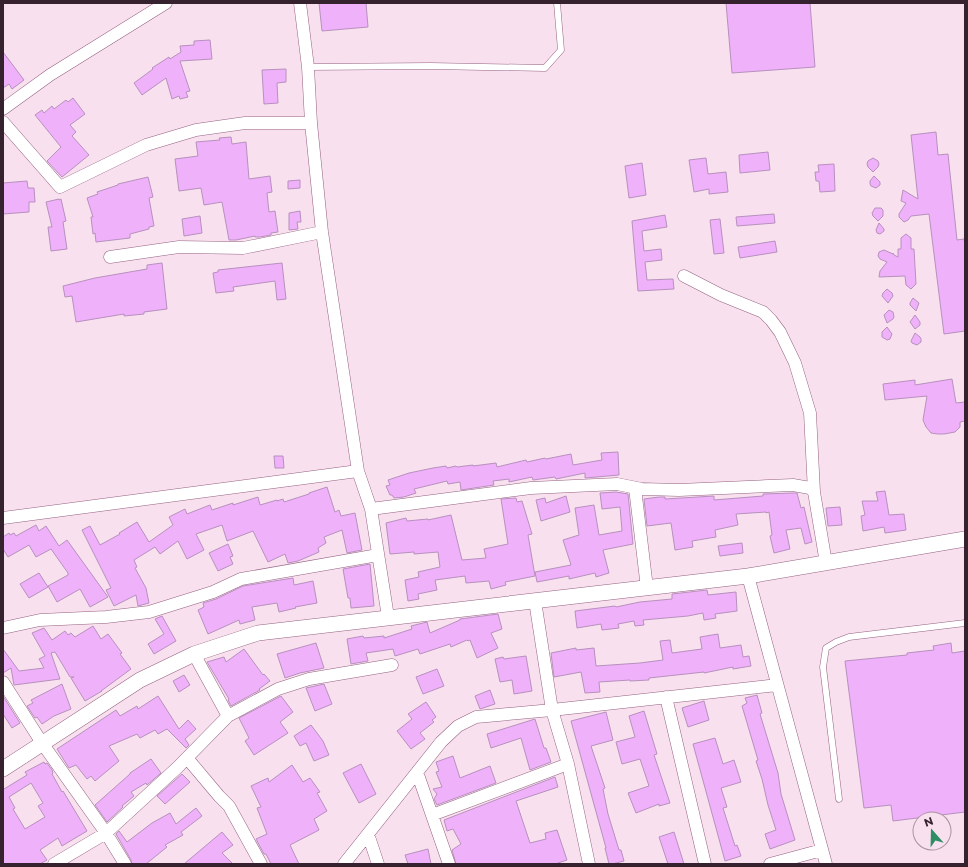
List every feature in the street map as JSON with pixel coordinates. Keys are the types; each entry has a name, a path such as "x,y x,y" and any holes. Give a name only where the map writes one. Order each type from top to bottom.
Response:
{"street":[{"path":"3,109 50,75 166,3"},
{"path":"298,6 308,67 311,123 322,232 358,471 371,509 388,617"},
{"path":"3,122 60,187 146,145 196,130 245,123 311,123"},
{"path":"110,257 179,247 243,248 322,232"},
{"path":"684,276 721,295 763,312 780,332 795,364 810,412 814,492 826,563"},
{"path":"3,518 358,471"},
{"path":"371,509 530,488 617,484 635,488 679,490 793,485 810,488 814,492"},
{"path":"635,488 647,588"},
{"path":"3,769 140,680 194,654 258,634 388,617 748,576 965,539"},
{"path":"3,628 40,620 106,617 148,612 212,592 241,579 378,555"},
{"path":"748,576 826,864"},
{"path":"535,601 552,710 568,764 590,864"},
{"path":"194,654 228,716"},
{"path":"54,864 106,833 187,758 228,716 278,689 309,679 392,665"},
{"path":"3,682 42,743 106,833 125,864"},
{"path":"344,864 441,742 458,726 476,717 777,685"},
{"path":"666,698 705,864"},
{"path":"187,758 229,806 261,864"},
{"path":"432,815 568,764"},
{"path":"417,772 449,864"},
{"path":"368,834 378,864"},
{"path":"770,864 822,850"}],"lane":[{"path":"308,67 431,66 545,68 561,50 557,3"},
{"path":"839,798 823,667 826,648 849,637 965,623"}],"building":[{"path":"319,3 366,3 368,27 322,31"},
{"path":"726,3 810,3 815,67 732,73"},
{"path":"210,40 212,59 180,61 190,91 186,92 188,97 180,99 179,96 172,99 166,78 142,95 134,83 153,69 152,68 169,57 170,59 181,52 180,46 194,45 194,41"},
{"path":"3,52 24,80 12,89 9,84 3,88"},
{"path":"286,69 286,82 277,83 278,103 264,104 262,70"},
{"path":"73,98 85,114 70,125 76,132 72,136 89,155 62,177 47,161 61,147 35,115 42,110 44,113 52,106 54,109 66,100 68,102"},
{"path":"936,132 938,155 948,154 957,240 964,239 965,245 965,331 944,334 929,214 911,216 904,222 899,217 899,214 906,203 901,201 903,190 918,199 911,135"},
{"path":"231,137 232,144 246,142 249,179 270,176 272,192 267,193 269,212 275,211 278,232 260,237 255,236 229,240 222,202 204,205 201,188 179,191 175,159 198,156 196,142 220,140 219,138"},
{"path":"768,152 770,170 740,173 739,155"},
{"path":"706,158 708,174 726,172 728,192 709,194 709,189 694,192 689,160"},
{"path":"873,158 878,161 879,164 873,172 867,164 868,161"},
{"path":"642,163 646,195 629,198 625,166"},
{"path":"834,164 835,191 820,192 819,181 816,181 815,172 819,172 818,165"},
{"path":"874,176 880,182 880,185 876,188 870,184 870,181"},
{"path":"148,177 153,197 149,198 154,226 149,227 149,229 130,234 130,238 96,242 95,233 93,234 91,217 93,217 87,198 98,194 97,192 118,184"},
{"path":"300,180 300,188 288,189 288,181"},
{"path":"27,181 28,188 34,188 35,202 29,202 29,212 3,214 3,183"},
{"path":"61,199 66,221 63,222 67,249 51,251 48,227 52,227 46,202"},
{"path":"875,208 881,208 883,210 883,216 878,221 872,213"},
{"path":"300,211 301,222 297,222 298,229 289,230 289,213"},
{"path":"774,214 775,223 737,226 736,217"},
{"path":"665,215 667,227 642,231 644,251 661,249 662,260 645,262 647,280 673,279 674,289 638,291 632,221"},
{"path":"200,216 202,233 184,236 182,219"},
{"path":"720,219 724,253 714,254 710,220"},
{"path":"879,223 884,229 884,231 880,234 877,233 876,230"},
{"path":"906,234 911,238 911,249 914,249 916,284 911,289 906,285 905,276 879,277 880,271 887,262 880,259 878,256 879,252 884,250 893,253 898,257 898,249 901,249 901,238"},
{"path":"775,241 777,252 740,258 738,247"},
{"path":"162,263 167,309 144,312 144,314 124,316 124,314 76,322 72,296 65,297 63,286 95,278 147,269 147,265"},
{"path":"282,263 286,299 277,300 275,281 233,287 234,291 216,293 213,273 218,272 218,270"},
{"path":"887,289 893,296 888,303 882,296"},
{"path":"913,298 919,303 916,311 910,305"},
{"path":"889,310 893,312 894,317 887,323 884,315"},
{"path":"915,315 920,322 920,325 915,329 910,322"},
{"path":"887,327 892,334 890,339 887,340 882,337 882,332"},
{"path":"915,333 921,339 921,342 917,345 911,341"},
{"path":"952,379 956,403 965,402 965,421 960,422 960,427 955,432 944,434 931,433 926,427 923,420 927,396 885,400 883,384 915,380 915,385"},
{"path":"618,452 619,475 585,478 585,473 556,479 555,477 533,480 532,477 509,482 509,479 493,481 494,485 461,490 460,482 448,484 447,481 414,489 416,493 404,497 394,498 390,495 386,486 390,485 388,480 409,473 446,466 447,468 496,463 497,467 526,460 527,462 571,454 573,465 602,460 601,453"},
{"path":"274,456 283,456 284,468 275,468"},
{"path":"327,487 335,512 339,510 341,516 355,513 362,550 347,553 342,530 324,537 326,543 318,548 319,552 298,561 288,563 285,554 268,562 253,531 227,541 222,525 196,534 204,550 187,559 178,541 160,554 155,547 134,560 137,567 135,568 146,588 149,603 138,606 136,595 114,606 106,590 111,588 82,530 90,526 100,545 120,534 119,533 137,522 149,542 173,525 169,517 185,509 187,514 210,505 212,510 258,497 260,505 283,499 284,502"},
{"path":"885,491 889,515 904,514 906,530 885,533 884,527 863,531 861,516 865,515 862,501 878,501 876,492"},
{"path":"616,492 628,494 633,544 603,550 609,573 596,577 595,573 569,579 569,576 537,582 535,572 571,565 563,540 579,535 575,508 594,505 599,535 622,531 620,507 602,509 600,493"},
{"path":"797,493 801,508 804,507 812,542 805,544 801,528 786,530 790,549 774,553 770,536 772,535 769,512 736,514 738,525 715,530 716,537 692,541 693,547 675,550 671,523 647,526 644,499 659,497 665,497 665,499 714,496 714,500 763,496 763,494"},
{"path":"566,496 570,512 541,521 536,500 545,498 546,503"},
{"path":"516,498 517,502 522,501 532,534 528,535 535,576 505,582 506,585 491,589 489,581 466,583 465,576 435,580 437,590 418,594 419,599 408,601 405,580 419,577 418,572 440,567 438,552 390,554 386,523 406,518 407,521 428,520 451,515 462,560 486,558 484,549 508,544 501,499"},
{"path":"840,507 842,525 828,526 826,508"},
{"path":"36,525 39,531 46,526 59,546 67,540 108,597 90,607 80,589 57,602 48,586 68,575 68,573 51,549 36,557 29,545 8,557 3,549 3,537 9,533 10,535 14,533 16,536"},
{"path":"742,543 743,553 720,556 718,546"},
{"path":"228,544 233,556 230,557 233,564 218,571 209,553"},
{"path":"370,564 374,606 351,608 343,569"},
{"path":"39,573 48,587 29,598 20,584"},
{"path":"293,578 294,585 313,581 317,603 279,612 277,603 252,607 255,620 240,624 239,620 208,634 198,610 204,607 203,603 216,599 243,586"},
{"path":"707,590 708,595 736,592 737,611 715,614 716,618 704,620 703,613 688,616 643,620 644,625 635,626 634,621 618,624 619,628 602,630 601,624 577,628 575,611 672,599 672,594"},
{"path":"498,614 502,629 491,633 498,648 477,658 470,640 467,640 451,647 450,644 420,654 418,649 395,656 393,649 366,653 368,661 351,664 347,639 363,636 364,638 384,636 384,638 412,629 411,626 427,622 430,633 460,619"},
{"path":"162,616 176,641 154,654 148,644 164,634 155,619"},
{"path":"93,626 101,639 108,634 122,653 120,654 131,669 102,691 85,701 71,678 74,677 70,677 55,652 51,653 60,679 14,685 11,668 3,673 3,649 19,671 44,668 39,659 45,656 32,633 44,628 52,640 65,631 68,635 71,633 75,637"},
{"path":"718,634 720,648 741,645 743,657 749,656 751,666 733,669 733,667 704,673 649,678 649,680 599,682 600,692 585,693 581,672 554,677 551,653 576,648 576,650 594,648 596,666 640,663 663,660 660,641 670,640 672,653 702,649 700,637"},
{"path":"316,643 324,668 285,678 277,654"},
{"path":"951,643 952,653 965,651 965,812 952,814 952,811 912,811 912,819 893,821 891,805 864,808 845,661 907,655 907,653 934,650 933,646"},
{"path":"244,649 263,675 264,674 270,681 259,689 260,690 231,706 228,700 229,699 207,662 224,657 226,662"},
{"path":"526,656 532,691 514,694 512,680 500,682 495,659 503,657 504,659"},
{"path":"437,669 444,686 423,694 416,677"},
{"path":"184,675 190,685 179,692 173,681"},
{"path":"62,684 71,709 54,716 42,724 37,717 35,718 27,706 33,703 31,700"},
{"path":"324,684 332,704 315,711 306,688"},
{"path":"490,690 495,704 480,709 475,696"},
{"path":"757,695 762,713 760,714 778,773 781,794 795,840 770,849 765,834 776,830 742,706 747,703 745,698"},
{"path":"3,696 20,723 12,728 3,714"},
{"path":"158,696 179,729 188,720 196,729 185,739 189,745 186,748 167,729 158,734 155,730 140,738 137,734 109,746 119,761 95,781 91,776 87,779 76,765 69,768 57,749 116,710 120,716 137,706 138,709"},
{"path":"281,696 293,712 280,722 288,733 254,755 245,741 249,738 239,718"},
{"path":"704,701 709,720 688,727 682,708"},
{"path":"426,702 436,717 432,720 434,722 420,733 425,739 411,749 397,731 412,719 408,714"},
{"path":"644,711 657,754 654,755 670,803 659,806 659,804 636,813 628,793 649,786 640,759 622,764 616,742 635,737 629,716"},
{"path":"606,712 613,740 591,746 605,788 603,789 608,814 624,861 612,864 609,864 606,848 571,721"},
{"path":"535,719 544,748 546,748 551,762 530,770 521,738 491,748 487,734"},
{"path":"311,725 323,741 329,755 314,761 306,743 300,746 294,736"},
{"path":"715,738 723,764 734,760 741,782 721,788 727,807 723,808 735,846 737,845 741,856 725,861 693,744"},
{"path":"453,756 460,778 490,766 496,783 437,805 434,799 437,794 433,789 442,787 436,772 439,771 436,762"},
{"path":"151,759 161,773 147,785 146,783 131,792 134,796 107,822 95,805 130,773"},
{"path":"44,762 45,764 47,763 52,770 52,774 62,792 63,791 87,831 62,846 58,838 40,850 47,860 40,864 3,864 3,787 4,789 27,775 25,772","holes":["31,783 43,803 38,806 45,817 25,829 13,809 15,808 9,797"]},
{"path":"361,764 376,794 359,803 343,773"},
{"path":"292,765 303,782 310,778 320,792 317,793 327,811 314,819 319,830 290,845 299,864 271,864 256,839 267,834 257,808 261,807 251,786 268,778 269,782"},
{"path":"182,774 190,782 165,804 157,796"},
{"path":"555,777 558,787 516,801 530,843 546,839 545,833 557,830 567,860 555,864 456,864 452,850 461,844 453,829 447,831 444,820"},
{"path":"196,808 202,816 181,832 183,835 165,845 167,847 146,864 132,864 116,834 119,831 127,842 152,823 170,813 176,824"},
{"path":"222,832 233,845 222,853 233,864 184,864"},
{"path":"674,832 684,864 668,864 659,837"},
{"path":"428,849 431,864 408,864 405,855"}]}
